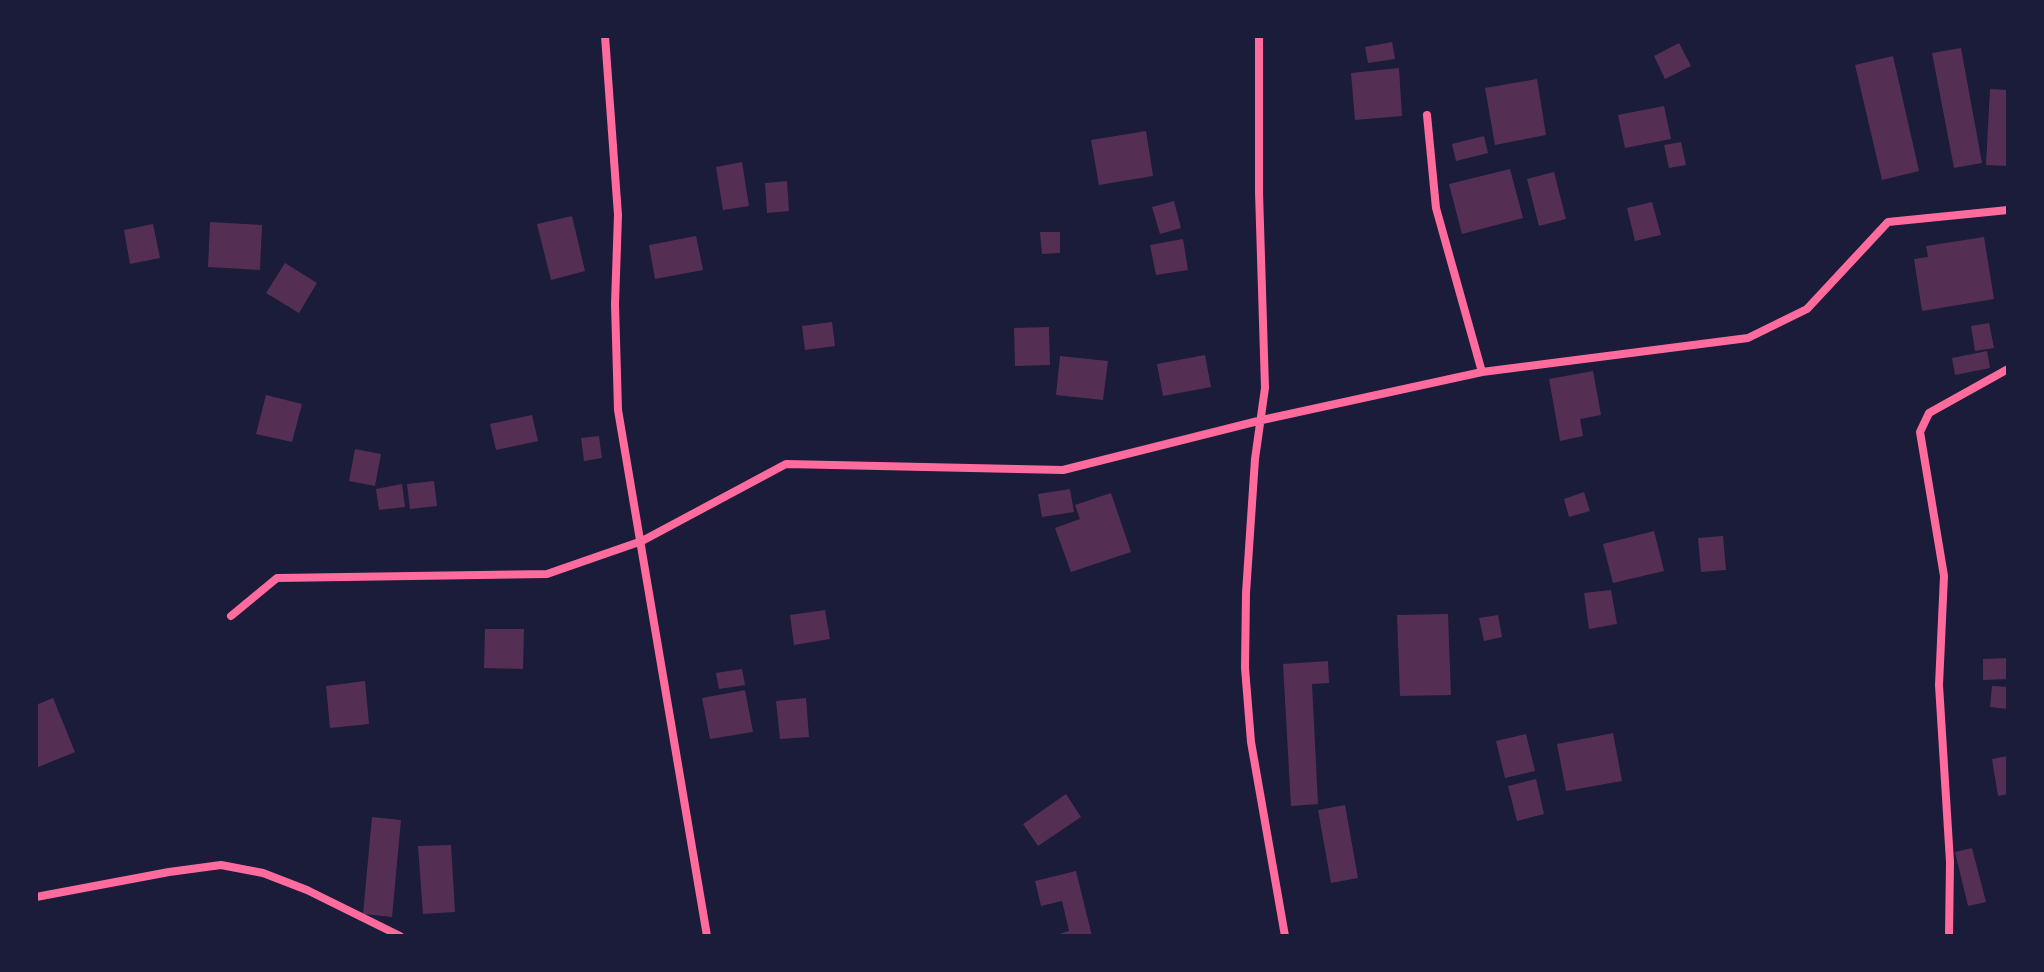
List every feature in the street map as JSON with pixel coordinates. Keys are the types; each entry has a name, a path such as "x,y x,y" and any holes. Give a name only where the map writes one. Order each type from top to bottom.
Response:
{"street":[{"path":"605,36 618,215 615,304 618,410 707,936"},
{"path":"1259,36 1259,192 1266,354 1246,593 1245,668 1251,742 1285,936"},
{"path":"1427,115 1436,208 1482,372"},
{"path":"231,616 277,578 547,574 642,541 786,464 1063,470 1262,420 1482,372 1748,338 1807,309 1888,222 2008,210"},
{"path":"1949,936 1950,862 1939,685 1944,576 1920,432 1929,413 2008,369"},
{"path":"36,897 221,865 263,873 307,890 400,936"}],"building":[{"path":"1392,42 1395,59 1368,63 1365,47"},
{"path":"1679,43 1691,66 1665,79 1654,56"},
{"path":"1961,48 1982,163 1954,168 1932,53"},
{"path":"1893,56 1919,171 1882,180 1855,65"},
{"path":"1399,68 1402,116 1355,120 1351,73"},
{"path":"1537,79 1546,135 1495,145 1485,88"},
{"path":"1990,89 2008,90 2008,166 1986,165"},
{"path":"1664,106 1671,139 1625,148 1618,115"},
{"path":"1146,131 1153,176 1099,185 1091,140"},
{"path":"1484,136 1488,153 1456,161 1452,144"},
{"path":"1681,142 1686,165 1669,168 1664,145"},
{"path":"742,162 749,206 723,210 716,167"},
{"path":"1510,169 1523,218 1462,234 1449,184"},
{"path":"1554,172 1566,219 1539,226 1527,179"},
{"path":"787,181 789,211 767,213 765,183"},
{"path":"1174,201 1181,228 1160,234 1152,207"},
{"path":"1652,202 1661,235 1635,241 1627,208"},
{"path":"572,216 585,271 551,280 537,224"},
{"path":"210,222 262,225 260,270 208,267"},
{"path":"153,224 160,258 130,264 124,230"},
{"path":"1040,232 1060,232 1060,253 1042,254"},
{"path":"696,236 703,270 655,279 649,245"},
{"path":"1984,237 1994,299 1922,311 1914,259 1928,257 1926,246"},
{"path":"1183,239 1188,270 1156,275 1150,245"},
{"path":"285,263 317,283 299,313 266,293"},
{"path":"832,322 835,346 805,350 802,326"},
{"path":"1989,323 1994,348 1975,351 1971,326"},
{"path":"1049,327 1050,365 1015,366 1014,328"},
{"path":"1987,351 1990,368 1955,375 1952,358"},
{"path":"1205,355 1211,387 1163,396 1157,364"},
{"path":"1060,356 1108,361 1103,400 1056,395"},
{"path":"1593,371 1601,415 1580,419 1583,436 1560,441 1549,379"},
{"path":"266,395 302,404 292,442 256,434"},
{"path":"532,415 538,441 496,450 490,424"},
{"path":"599,436 602,458 584,461 581,438"},
{"path":"355,449 381,454 375,486 349,481"},
{"path":"434,481 437,506 410,509 407,484"},
{"path":"402,484 405,507 379,510 376,489"},
{"path":"1070,489 1074,512 1042,517 1038,494"},
{"path":"1584,492 1590,511 1569,517 1564,499"},
{"path":"1111,493 1131,552 1071,572 1055,528 1080,519 1075,505"},
{"path":"1654,531 1664,571 1613,583 1603,544"},
{"path":"1723,536 1726,570 1701,572 1698,538"},
{"path":"1611,590 1617,624 1589,629 1584,593"},
{"path":"825,610 830,639 794,645 790,615"},
{"path":"1448,614 1451,695 1400,696 1397,615"},
{"path":"1498,615 1502,637 1484,641 1479,618"},
{"path":"485,629 524,629 523,669 484,668"},
{"path":"2008,658 2008,679 1983,680 1983,659"},
{"path":"1328,661 1329,683 1312,684 1318,804 1291,806 1283,664"},
{"path":"742,669 745,685 719,689 716,673"},
{"path":"365,681 369,724 330,728 326,686"},
{"path":"1992,686 2008,687 2008,709 1990,707"},
{"path":"745,690 753,732 710,739 702,698"},
{"path":"53,698 75,752 36,768 36,705"},
{"path":"806,698 809,737 780,739 776,701"},
{"path":"1613,733 1622,781 1566,791 1557,744"},
{"path":"1526,734 1535,771 1505,778 1496,741"},
{"path":"2008,756 2008,794 1998,796 1992,759"},
{"path":"1536,779 1544,814 1517,821 1508,786"},
{"path":"1066,794 1081,817 1038,846 1023,824"},
{"path":"1345,805 1358,878 1331,883 1318,810"},
{"path":"372,817 401,820 392,917 363,914"},
{"path":"451,845 455,912 423,914 418,846"},
{"path":"1972,848 1986,902 1968,906 1955,852"},
{"path":"1076,871 1092,936 1053,936 1069,931 1062,901 1041,906 1035,881"}]}
